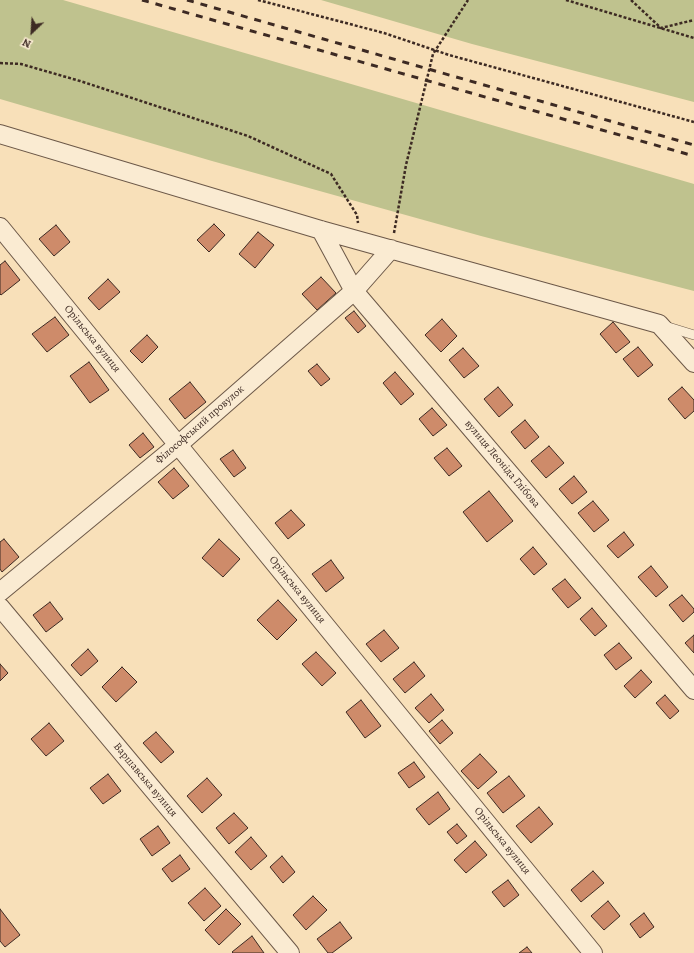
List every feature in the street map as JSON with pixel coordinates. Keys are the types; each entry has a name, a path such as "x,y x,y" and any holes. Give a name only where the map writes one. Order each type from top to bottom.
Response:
{"street":[{"path":"0,134 321,230 659,324 694,363"},
{"name":"Орільська вулиця","path":"0,227 594,953"},
{"name":"вулиця Леоніда Глібова","path":"321,230 354,291 694,690"},
{"name":"Філософський провулок","path":"0,592 178,445 354,291 391,249"},
{"name":"Варшавська вулиця","path":"0,607 290,953"}],"lane":[{"path":"659,324 694,335"}],"path":[{"path":"258,0 384,33 435,51 694,122"},
{"path":"391,249 406,165 433,54 468,0"},
{"path":"566,0 694,38"},
{"path":"632,0 662,28"},
{"path":"662,28 694,20"},
{"path":"0,62 21,64 80,81 248,136 331,174 357,215 361,241"}],"green space":[{"path":"0,0 63,0 694,184 694,291 481,236 212,161 0,99"},
{"path":"321,0 694,0 694,102 472,44"}],"building":[{"path":"214,224 225,235 209,252 197,240"},
{"path":"56,225 70,242 54,256 39,239"},
{"path":"258,232 274,245 255,268 239,254"},
{"path":"5,261 20,280 1,295 0,265"},
{"path":"321,277 336,293 317,310 302,294"},
{"path":"108,279 120,292 99,310 88,298"},
{"path":"354,311 366,326 358,333 345,318"},
{"path":"55,317 69,335 47,352 32,334"},
{"path":"442,319 457,336 441,352 425,335"},
{"path":"613,322 630,342 616,353 600,334"},
{"path":"147,335 158,347 142,363 130,351"},
{"path":"638,347 653,365 638,377 623,359"},
{"path":"463,348 479,366 464,378 449,360"},
{"path":"89,362 109,390 90,403 70,376"},
{"path":"317,364 330,379 321,386 308,371"},
{"path":"395,372 414,394 401,405 383,383"},
{"path":"190,382 206,402 185,419 169,399"},
{"path":"498,387 513,405 499,417 484,399"},
{"path":"682,387 694,400 694,411 685,419 668,399"},
{"path":"432,408 447,425 433,436 419,419"},
{"path":"525,420 539,437 525,449 511,432"},
{"path":"143,433 154,447 140,458 129,445"},
{"path":"549,446 564,463 546,478 531,461"},
{"path":"447,448 462,466 449,476 434,458"},
{"path":"233,450 246,468 234,477 220,459"},
{"path":"174,468 189,486 173,499 158,482"},
{"path":"574,476 587,492 572,504 559,489"},
{"path":"489,491 513,521 487,542 463,512"},
{"path":"593,501 609,520 594,532 578,513"},
{"path":"291,510 305,525 288,539 275,523"},
{"path":"624,532 634,545 618,558 607,546"},
{"path":"4,539 19,557 2,572 0,569 0,542"},
{"path":"219,539 240,559 223,577 202,558"},
{"path":"533,547 547,564 534,575 520,559"},
{"path":"331,560 344,578 326,592 312,574"},
{"path":"651,566 668,587 656,597 638,577"},
{"path":"565,579 581,598 568,608 552,589"},
{"path":"682,595 694,609 694,612 683,622 669,605"},
{"path":"278,600 297,620 277,640 257,620"},
{"path":"50,602 63,619 46,632 33,615"},
{"path":"592,608 607,626 595,636 580,619"},
{"path":"384,630 399,648 381,662 366,644"},
{"path":"694,635 694,653 685,643"},
{"path":"619,643 632,658 616,670 604,655"},
{"path":"88,649 98,661 81,676 71,665"},
{"path":"316,652 336,673 322,686 302,664"},
{"path":"414,662 425,676 405,693 393,679"},
{"path":"0,664 8,673 0,681"},
{"path":"122,667 137,682 116,702 102,687"},
{"path":"641,670 652,682 635,698 624,686"},
{"path":"431,694 444,710 429,723 415,708"},
{"path":"665,695 679,711 670,719 656,703"},
{"path":"361,700 381,726 365,738 346,712"},
{"path":"442,720 453,733 440,744 429,731"},
{"path":"49,723 64,741 46,756 31,739"},
{"path":"156,732 174,752 161,763 143,743"},
{"path":"480,754 497,772 478,789 461,771"},
{"path":"414,762 425,777 409,788 398,773"},
{"path":"108,774 121,791 103,804 90,788"},
{"path":"509,776 525,796 503,813 487,793"},
{"path":"207,778 222,795 202,813 187,796"},
{"path":"438,792 450,809 429,825 416,809"},
{"path":"539,807 553,824 531,843 516,826"},
{"path":"234,813 248,828 229,844 216,828"},
{"path":"457,824 467,836 457,844 447,832"},
{"path":"158,826 170,843 152,856 140,839"},
{"path":"251,837 267,856 251,870 235,852"},
{"path":"475,841 487,855 466,873 454,860"},
{"path":"180,855 190,869 172,882 162,869"},
{"path":"282,856 295,872 283,883 270,867"},
{"path":"593,871 604,883 581,902 571,890"},
{"path":"508,880 519,895 504,907 492,892"},
{"path":"205,888 221,906 204,921 188,903"},
{"path":"313,896 327,910 306,930 293,915"},
{"path":"608,901 620,916 604,930 591,916"},
{"path":"0,909 20,935 5,947 0,941"},
{"path":"226,909 241,924 219,945 205,930"},
{"path":"644,913 654,927 640,938 630,924"},
{"path":"340,922 352,938 332,953 328,953 317,939"},
{"path":"252,936 264,953 232,952"},
{"path":"527,947 532,953 519,953"}],"railway":[{"path":"142,0 694,156"},
{"path":"187,0 694,145"}]}
